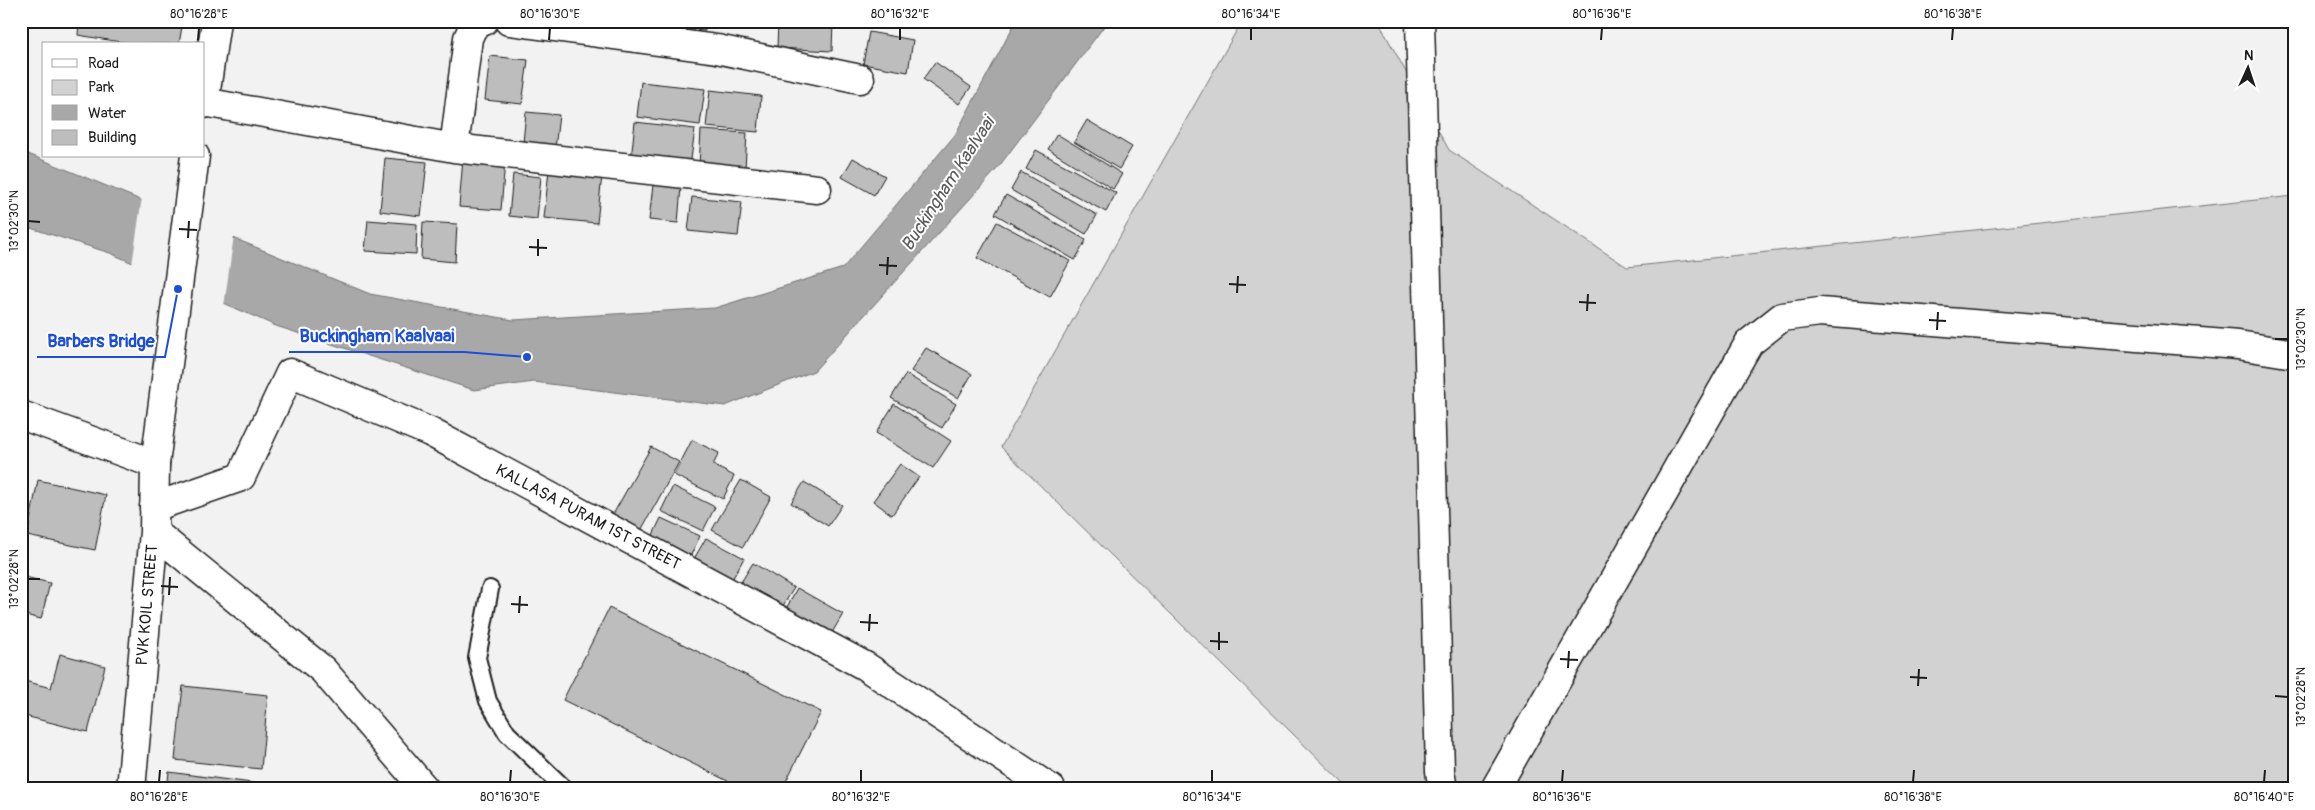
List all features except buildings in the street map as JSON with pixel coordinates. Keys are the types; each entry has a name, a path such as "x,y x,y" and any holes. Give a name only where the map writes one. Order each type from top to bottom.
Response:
{"street":[{"path":"205,96 216,21"},
{"path":"454,148 468,38 474,25 484,21"},
{"path":"509,21 717,49 860,79"},
{"path":"1420,21 1440,771 1443,789"},
{"path":"205,103 454,148 817,189"},
{"name":"PVK KOIL STREET","path":"131,789 154,520 155,464 195,158"},
{"path":"1495,789 1749,343 1782,317 1820,312 2238,345 2294,354"},
{"name":"KALLASA PURAM 1ST STREET","path":"154,520 241,477 290,373 430,432 865,666 1051,789"},
{"path":"21,415 155,464"},
{"path":"154,520 323,670 425,789"}],"lane":[{"path":"490,590 477,658 488,701 507,733 565,789"}],"green space":[{"path":"1242,21 1378,21 1449,150 1627,267 2294,196 2294,789 1349,789 1001,447"}],"water":[{"path":"1016,21 1108,21 997,169 814,371 725,406 534,382 474,390 276,326 110,253 21,225 21,151 370,294 513,320 715,308 843,268 955,135"}],"pier":[{"path":"142,197 234,235 224,306 132,265"}],"place":[{"name":"Barbers Bridge","path":"178,289"},
{"name":"Buckingham Kaalvaai","path":"527,357"}]}
